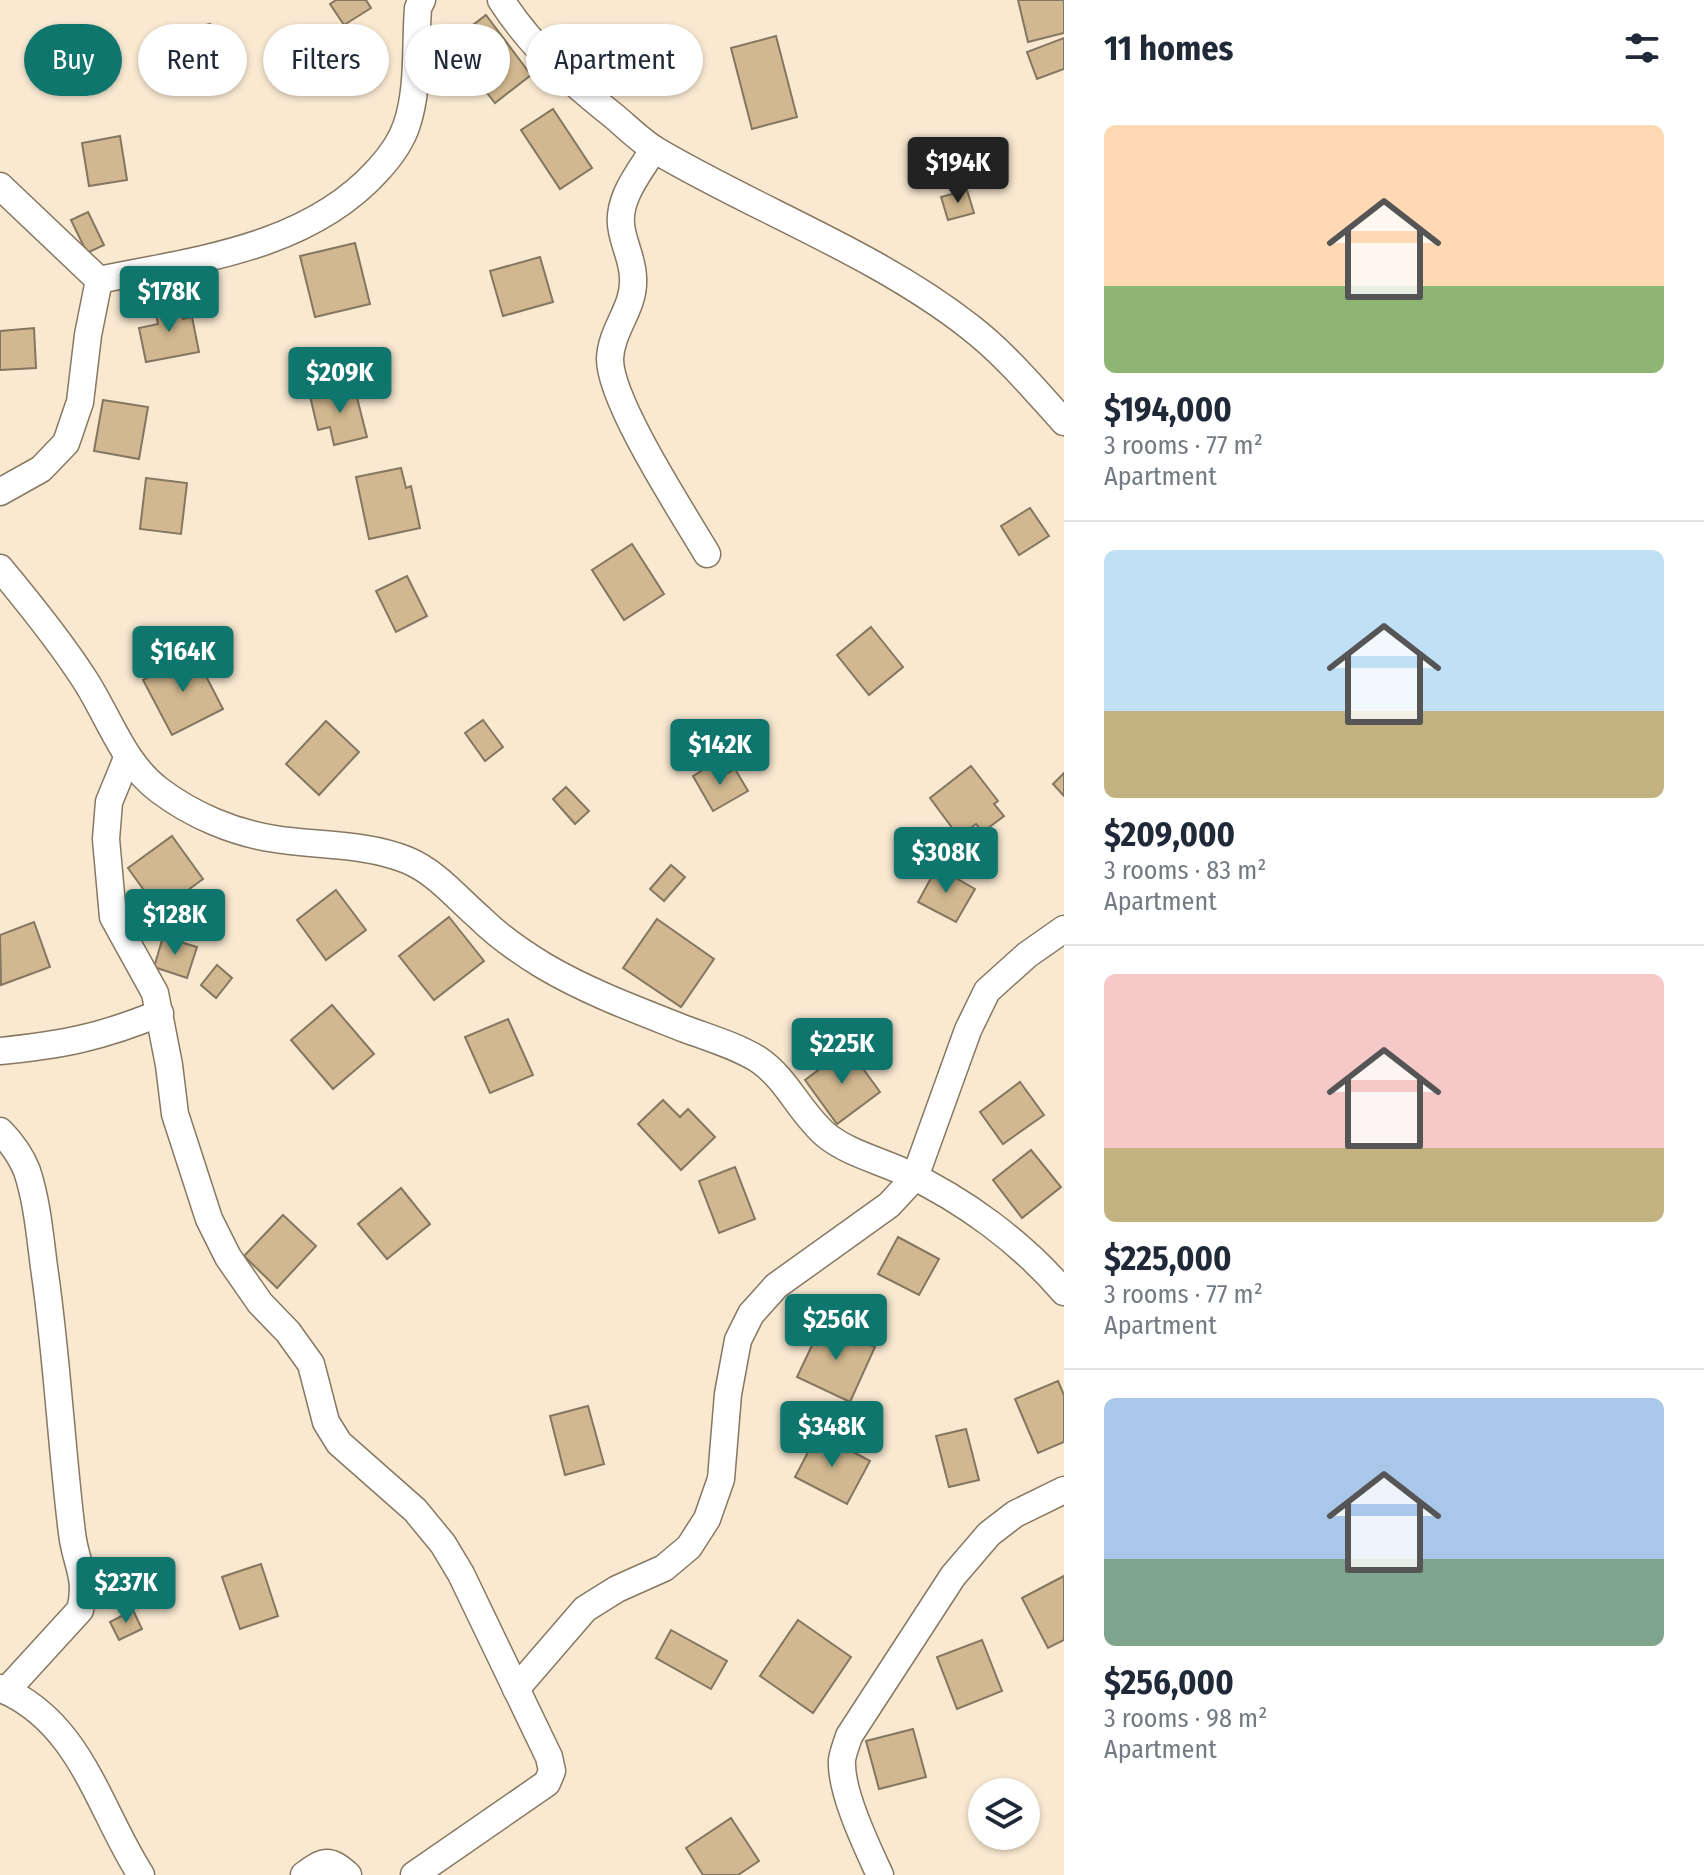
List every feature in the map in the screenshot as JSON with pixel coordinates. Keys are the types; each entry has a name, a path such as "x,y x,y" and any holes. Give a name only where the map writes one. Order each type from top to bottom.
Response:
{"street":[{"path":"99,280 219,256 279,236 324,216 360,190 388,159 407,125 415,83 418,8 422,0"},
{"path":"501,0 518,26 564,76 654,149 846,250 934,302 971,327 1064,422"},
{"path":"654,149 619,211 634,278 631,302 613,340 610,361 618,390 639,438 707,554"},
{"path":"0,186 99,280"},
{"path":"0,492 41,469 66,443 80,402 88,335 99,280"},
{"path":"0,568 72,660 105,711 127,758 161,792 195,813 272,839 380,851 411,861 437,878 503,939 545,967 618,1002 731,1046 759,1061 779,1079 797,1104 827,1135 857,1153 947,1194 1042,1266 1064,1292"},
{"path":"127,758 109,802 107,874 113,917 147,975 160,1013 175,1114 209,1219 228,1257 260,1303 288,1332 311,1364 326,1422 339,1443 415,1510 443,1544 461,1574 549,1757 552,1771 547,1783 414,1875"},
{"path":"516,1689 585,1609 617,1589 664,1568 689,1547 707,1519 721,1479 728,1394 738,1340 751,1314 776,1286 889,1205 915,1177 968,1030 987,991 1027,955 1064,929"},
{"path":"0,1051 61,1045 116,1031 160,1013"},
{"path":"0,1131 12,1144 27,1171 37,1217 59,1394 72,1537 83,1573 84,1595 80,1610 3,1689 30,1703 56,1725 90,1774 125,1850 141,1875"},
{"path":"880,1875 864,1840 845,1783 842,1761 849,1736 953,1576 989,1534 1015,1514 1064,1490"},
{"path":"304,1875 326,1862 334,1863 348,1875"}],"building":[{"path":"336,0 366,0 371,8 343,24 330,4"},
{"path":"1018,0 1064,0 1064,33 1028,42"},
{"path":"486,15 493,24 474,24"},
{"path":"776,36 797,117 752,129 731,48"},
{"path":"1064,38 1064,69 1037,79 1027,52"},
{"path":"510,47 526,68 526,79 510,91"},
{"path":"489,96 504,96 495,103"},
{"path":"553,109 592,168 560,189 521,130"},
{"path":"120,136 127,180 89,186 82,143"},
{"path":"967,190 974,213 948,220 941,197"},
{"path":"88,212 104,245 87,253 71,220"},
{"path":"355,243 370,304 315,317 300,256"},
{"path":"540,257 553,302 503,316 490,271"},
{"path":"179,301 183,319 192,317 199,352 146,362 139,328 158,324 154,305"},
{"path":"34,328 36,368 0,370 0,331"},
{"path":"354,386 367,437 334,445 330,427 318,430 310,396"},
{"path":"103,400 148,407 139,459 94,451"},
{"path":"401,468 406,488 411,486 420,528 369,539 356,477"},
{"path":"146,478 187,483 181,534 140,529"},
{"path":"1030,508 1049,536 1019,555 1001,526"},
{"path":"632,544 664,594 624,620 592,570"},
{"path":"407,576 427,616 396,632 376,591"},
{"path":"871,627 903,667 869,695 837,655"},
{"path":"194,653 223,709 172,735 143,680"},
{"path":"483,720 503,747 485,761 465,733"},
{"path":"326,721 359,752 319,795 286,764"},
{"path":"711,765 719,778 735,769 748,791 713,811 693,776"},
{"path":"971,766 998,801 994,804 1004,816 983,832 976,824 959,837 930,798"},
{"path":"1064,773 1064,796 1053,784"},
{"path":"566,787 589,811 575,824 553,799"},
{"path":"172,836 203,879 159,911 128,868"},
{"path":"671,865 685,877 664,901 650,889"},
{"path":"937,867 975,889 956,922 918,902"},
{"path":"336,890 366,930 326,960 297,920"},
{"path":"449,917 484,961 434,1000 399,956"},
{"path":"657,919 714,959 681,1007 623,968"},
{"path":"34,922 50,967 1,985 0,935"},
{"path":"163,937 197,947 187,978 154,967"},
{"path":"217,965 232,978 216,998 201,985"},
{"path":"332,1005 374,1054 333,1089 291,1040"},
{"path":"508,1019 533,1075 490,1093 465,1037"},
{"path":"848,1048 880,1092 837,1124 805,1080"},
{"path":"1020,1082 1044,1115 1003,1144 980,1112"},
{"path":"663,1100 680,1117 688,1109 715,1137 681,1170 638,1124"},
{"path":"1031,1150 1061,1187 1022,1218 993,1180"},
{"path":"735,1167 755,1219 719,1233 699,1181"},
{"path":"401,1188 430,1224 387,1259 358,1224"},
{"path":"283,1215 316,1246 277,1288 244,1256"},
{"path":"898,1237 939,1259 919,1295 878,1274"},
{"path":"823,1322 875,1347 850,1402 797,1377"},
{"path":"1058,1381 1064,1395 1064,1442 1038,1453 1015,1399"},
{"path":"588,1406 604,1464 565,1475 550,1416"},
{"path":"966,1429 979,1480 949,1487 936,1436"},
{"path":"818,1433 870,1461 847,1504 795,1477"},
{"path":"261,1564 278,1616 240,1629 222,1577"},
{"path":"1064,1576 1064,1640 1048,1648 1022,1598"},
{"path":"133,1610 142,1629 119,1640 110,1622"},
{"path":"798,1620 851,1657 813,1713 760,1676"},
{"path":"671,1630 727,1661 711,1689 656,1658"},
{"path":"982,1640 1002,1691 957,1709 937,1657"},
{"path":"913,1729 926,1777 879,1789 866,1741"},
{"path":"731,1818 759,1861 738,1875 703,1875 686,1848"}]}
